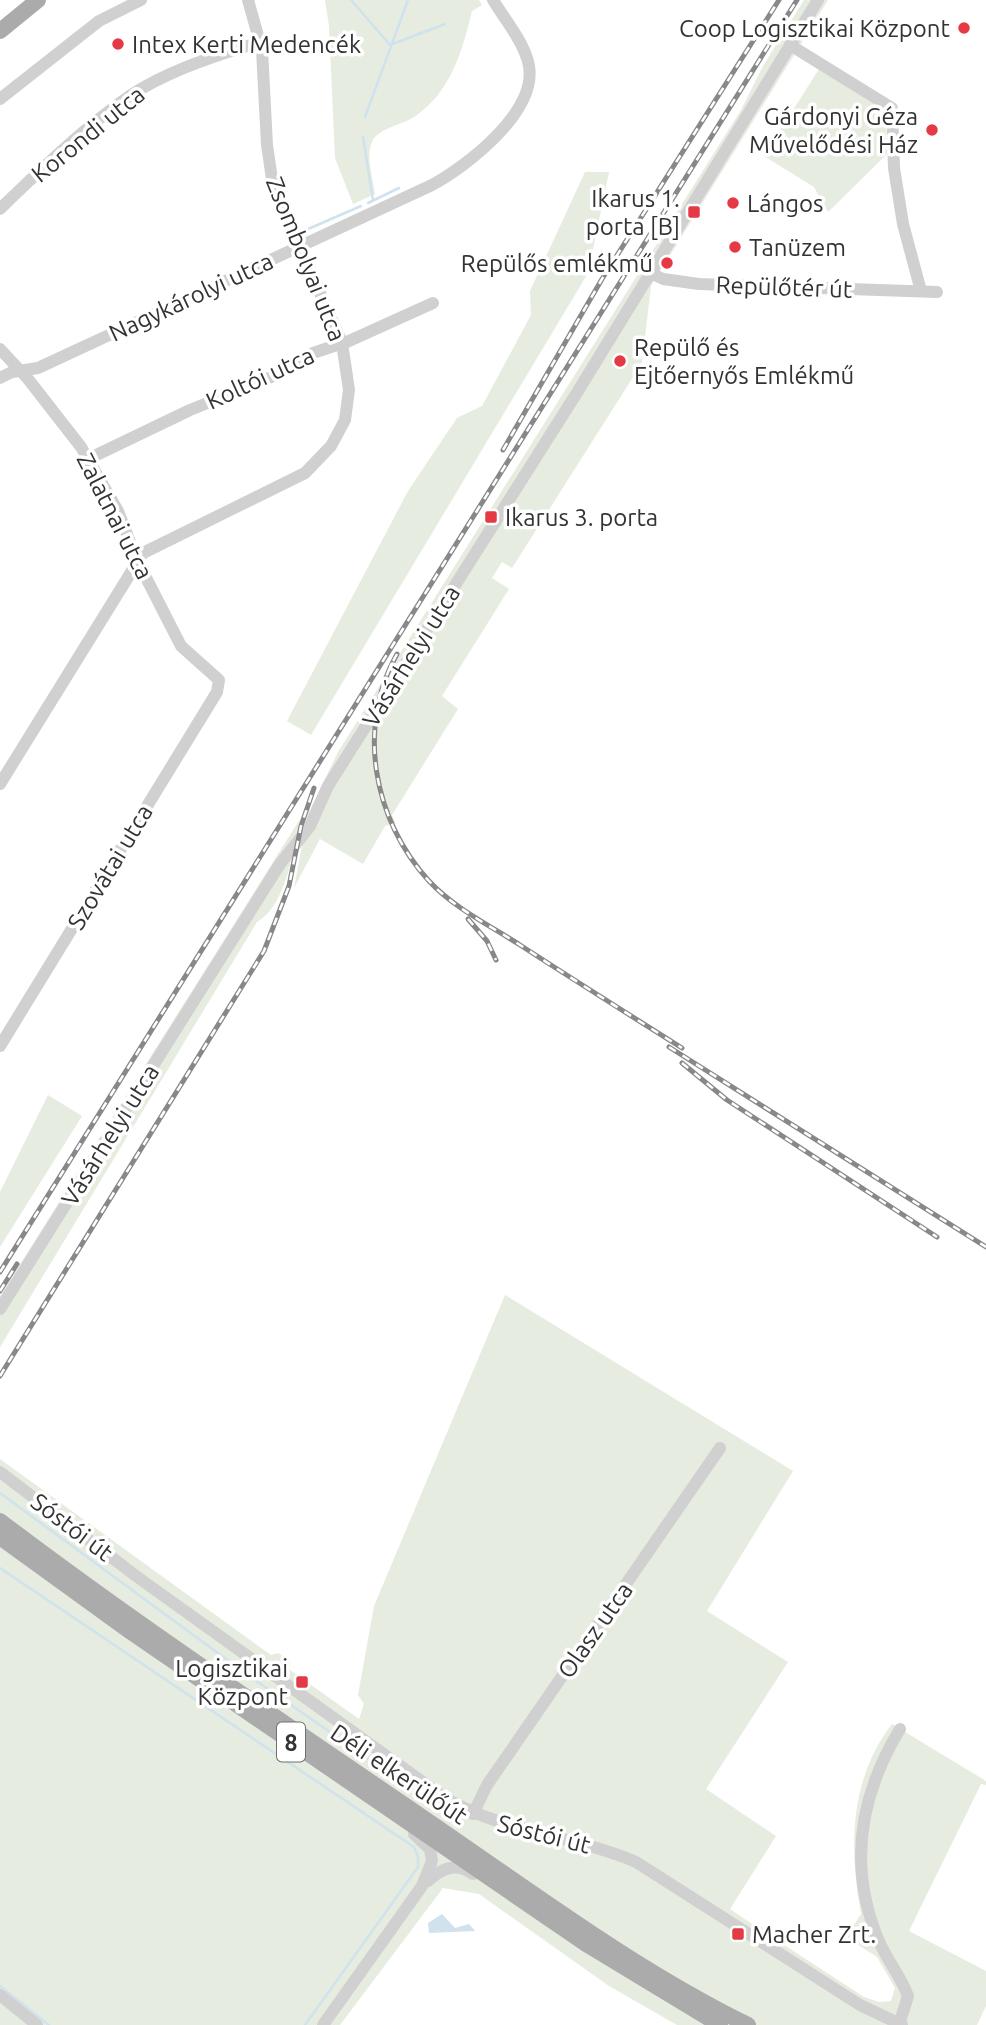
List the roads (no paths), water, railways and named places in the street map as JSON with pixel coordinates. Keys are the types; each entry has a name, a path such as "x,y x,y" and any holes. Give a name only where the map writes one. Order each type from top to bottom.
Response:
{"main road":[{"path":"0,31 38,0"},
{"name":"Déli elkerülőút","path":"0,1521 146,1628 594,1934 676,1987 748,2025"},
{"name":"Déli elkerülőút","path":"0,1537 142,1640 380,1803 654,1988 720,2025"}],"street":[{"path":"0,99 99,21 141,0"},
{"name":"Zsombolyai utca","path":"0,784 137,561 149,548 284,485 319,460 340,433 348,405 342,343 279,205 269,168 261,41 248,0"},
{"name":"Nagykárolyi utca","path":"0,378 19,370 38,368 449,176 469,163 492,142 523,96 530,74 525,53 493,0"},
{"name":"Vásárhelyi utca","path":"0,1309 275,872 310,825 328,786 818,0"},
{"name":"Korondi utca","path":"0,209 66,148 131,95 215,56 261,41"},
{"path":"790,45 892,108 894,168 903,224 921,291"},
{"name":"Repülőtér út","path":"649,272 663,279 699,284 937,292"},
{"name":"Koltói utca","path":"88,459 190,410 271,377 313,353 433,303"},
{"name":"Zalatnai utca","path":"0,349 88,459 125,525 137,561 181,646 215,674 219,687"},
{"name":"Szovátai utca","path":"0,1046 219,687"},
{"name":"Olasz utca","path":"473,1814 487,1785 720,1448"},
{"name":"Sóstói út","path":"0,1472 444,1798 473,1814 509,1828 600,1848 636,1862 860,2005 900,2025"},
{"path":"900,1729 873,1783 864,1816 860,1855 863,1888 874,1930 908,1996 900,2025"},
{"path":"323,2025 422,1886 432,1861 430,1849 380,1803"},
{"path":"422,1886 442,1870 460,1867 521,1898"},
{"path":"0,1995 37,2025"}],"water":[{"path":"442,1914 455,1928 469,1924 475,1931 429,1933 428,1923"}],"waterway":[{"path":"351,0 390,45"},
{"path":"365,117 408,0"},
{"path":"390,45 445,24"},
{"path":"363,137 373,200"},
{"path":"368,203 399,188"},
{"path":"299,233 361,206"},
{"path":"0,1493 245,1673 409,1787 405,1792"},
{"path":"0,1568 414,1847 418,1867 305,2025"},
{"path":"409,1787 440,1809"},
{"path":"0,1986 49,2025"}],"railway":[{"path":"503,450 602,279 779,0"},
{"path":"0,1272 797,0"},
{"path":"397,654 384,682 374,741 383,801 410,857 429,881 461,908 682,1048"},
{"path":"0,1376 264,951 289,886 301,826 314,788"},
{"path":"468,919 487,941 496,960"},
{"path":"669,1047 986,1247"},
{"path":"682,1063 727,1100 937,1237"},
{"path":"0,1291 17,1264"}],"place":[{"name":"Coop Logisztikai Központ","path":"964,28"},
{"name":"Intex Kerti Medencék","path":"118,44"},
{"name":"Gárdonyi Géza Művelődési Ház","path":"932,130"},
{"name":"Lángos","path":"733,203"},
{"name":"Ikarus 1. porta [B]","path":"694,212"},
{"name":"Tanüzem","path":"735,247"},
{"name":"Repülős emlékmű","path":"667,263"},
{"name":"Repülő és Ejtőernyős Emlékmű","path":"620,361"},
{"name":"Ikarus 3. porta","path":"491,517"},
{"name":"Logisztikai Központ","path":"302,1682"},
{"name":"Macher Zrt.","path":"738,1934"}]}
